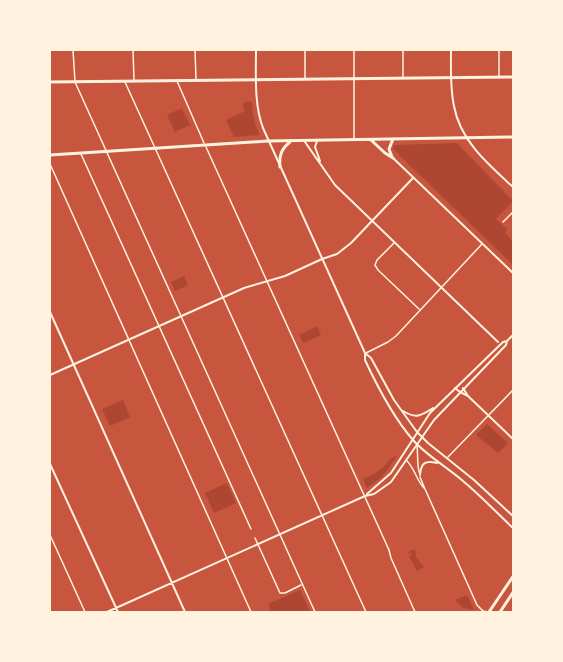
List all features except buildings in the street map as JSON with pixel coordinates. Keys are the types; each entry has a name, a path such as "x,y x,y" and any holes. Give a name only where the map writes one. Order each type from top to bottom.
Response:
{"main road":[{"path":"256,50 259,117 381,392 398,422 416,444 471,487 513,529"},
{"path":"451,50 454,108 466,138 478,154 513,188"},
{"path":"50,82 513,76"},
{"path":"50,155 268,141 513,137"},
{"path":"370,139 393,158 513,274"},
{"path":"393,139 389,149 393,158"},
{"path":"304,140 321,164"},
{"path":"318,140 315,147 321,164 335,186 503,348"},
{"path":"280,167 281,153 292,141"},
{"path":"50,375 244,288 296,272 344,250 413,178"},
{"path":"50,312 185,612"},
{"path":"107,612 365,496 374,494 398,474 434,420 503,348 513,334"},
{"path":"365,496 391,473 412,439 438,405 499,343 507,341"},
{"path":"365,353 371,358 401,410 417,432 474,480 513,517"},
{"path":"455,388 468,396 513,440"},
{"path":"464,388 468,396"},
{"path":"401,410 411,416 419,416 438,405"},
{"path":"420,475 425,463 430,461 441,464"},
{"path":"50,464 118,612"},
{"path":"489,612 513,575"},
{"path":"500,612 513,591"}],"street":[{"path":"73,50 75,82 315,612"},
{"path":"134,50 134,81"},
{"path":"195,50 196,80"},
{"path":"305,50 305,80"},
{"path":"354,50 354,139"},
{"path":"403,50 403,78"},
{"path":"499,50 499,77"},
{"path":"124,81 366,612"},
{"path":"177,81 416,612"},
{"path":"81,153 251,529"},
{"path":"50,164 251,612"},
{"path":"502,222 513,211"},
{"path":"394,243 375,265 420,310"},
{"path":"365,353 392,340 482,244"},
{"path":"447,458 513,389"},
{"path":"416,444 419,456 418,469 424,489 477,605 481,611 489,612"},
{"path":"406,460 413,467 424,489"},
{"path":"50,535 85,612"},
{"path":"255,538 280,592 302,585"}],"shaded area":[{"path":"248,101 252,103 254,120 260,135 234,137 226,120 245,111 242,104"},
{"path":"182,108 190,125 175,132 167,115"},
{"path":"457,143 513,201 496,219 507,229 505,233 513,241 513,265 393,149 396,145"},
{"path":"184,276 188,285 175,291 171,282"},
{"path":"317,326 321,335 303,343 299,335"},
{"path":"123,400 130,417 110,426 102,409"},
{"path":"487,424 508,443 498,453 476,435"},
{"path":"397,456 382,477 367,488 363,479 377,472 389,460"},
{"path":"227,483 236,503 214,513 205,493"},
{"path":"415,549 416,557 424,567 417,571 409,556 412,554 408,552"},
{"path":"300,590 310,612 265,612 271,610 268,604"},
{"path":"467,595 473,610 463,608 455,600"}]}
